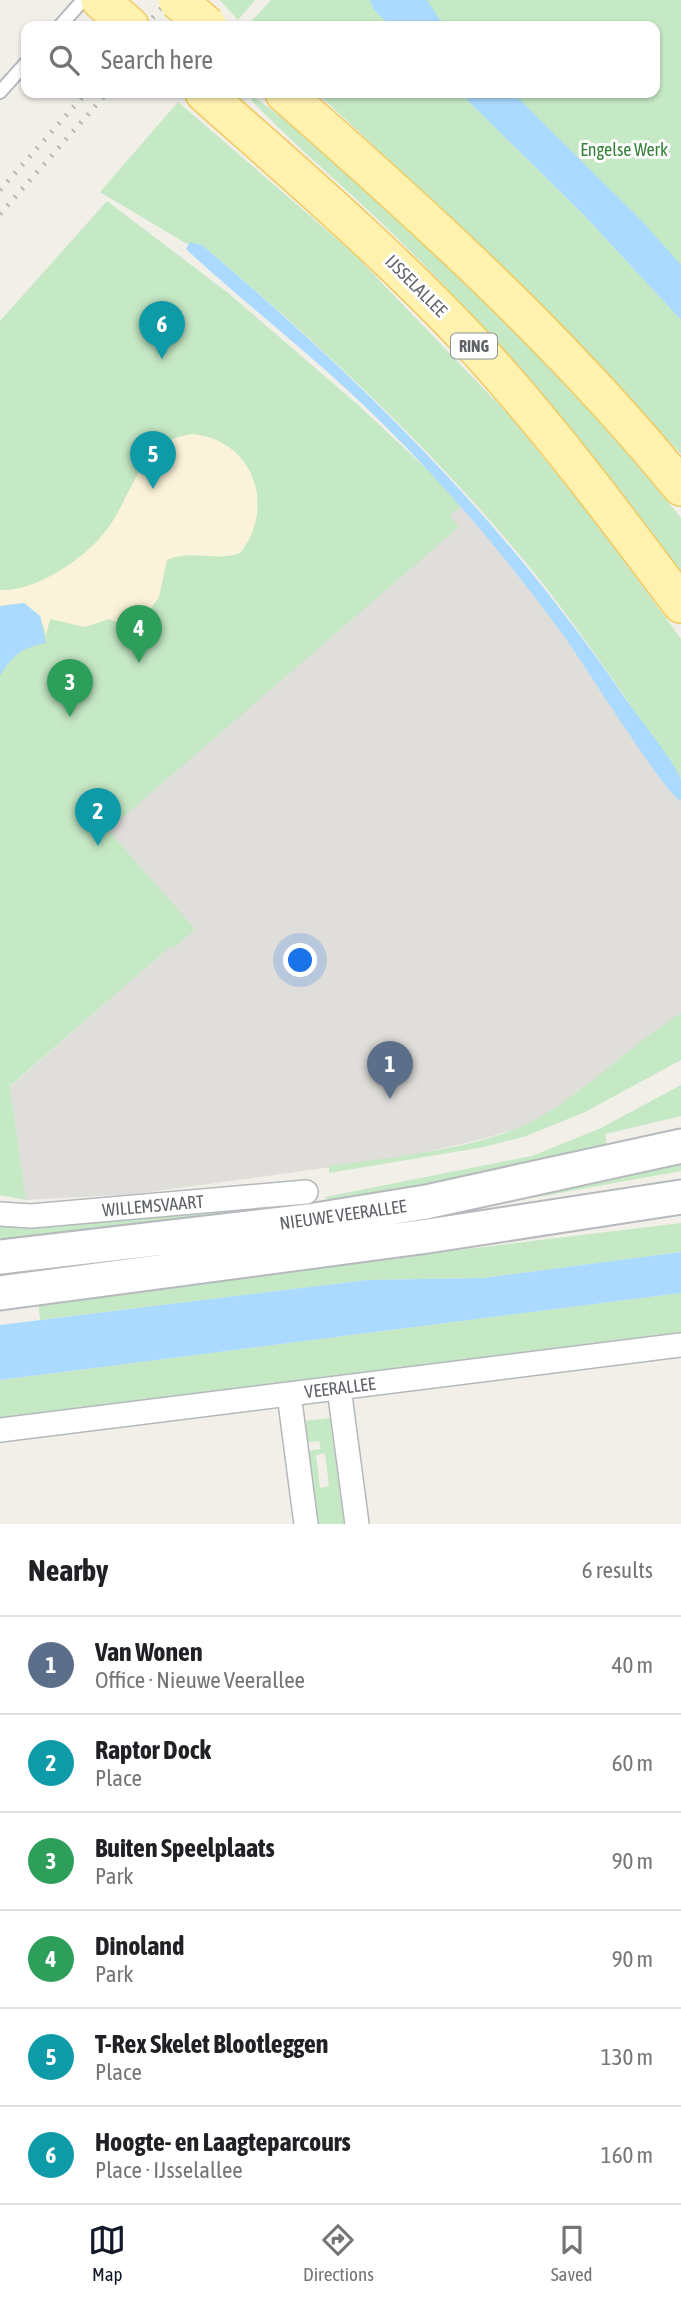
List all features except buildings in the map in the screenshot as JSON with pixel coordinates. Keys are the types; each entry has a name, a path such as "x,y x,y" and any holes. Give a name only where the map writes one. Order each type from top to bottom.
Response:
{"main road":[{"path":"100,0 124,21"},
{"path":"177,0 202,21"},
{"name":"IJSSELALLEE","path":"210,98 359,229 469,341 598,492 681,604"},
{"path":"290,98 441,234 544,335 681,487"},
{"name":"NIEUWE VEERALLEE","path":"0,1257 309,1220 426,1202 681,1146"},
{"name":"NIEUWE VEERALLEE","path":"0,1293 428,1236 681,1197"}],"street":[{"name":"WILLEMSVAART","path":"0,1214 31,1216 306,1192"},
{"name":"VEERALLEE","path":"0,1430 681,1345"},
{"path":"339,1388 357,1524"},
{"path":"289,1394 306,1524"}],"lane":[{"path":"64,21 83,0"},
{"path":"0,93 21,69"}],"shaded area":[{"path":"464,504 530,580 681,794 681,1020 536,1123 483,1139 405,1157 135,1194 26,1200 10,1087 176,941 92,821"}],"green space":[{"path":"220,0 255,0 238,20"},
{"path":"271,0 370,0 373,9 386,21 252,21"},
{"name":"Engelse Werk","path":"402,0 681,0 681,298 493,98 660,98 660,21 421,21"},
{"path":"255,98 286,121 417,236 573,393 681,518 681,572 577,437 466,309 387,228 251,100"},
{"path":"322,98 465,98 582,213 681,320 681,454 503,270"},
{"path":"178,102 353,253 509,415 599,527 681,639 681,779 548,590 490,520 412,437 330,358 202,245 187,244 100,192"},
{"path":"107,201 228,293 357,404 464,504 450,516 459,527 108,830 195,929 174,948 171,946 10,1086 26,1200 0,1195 0,321"},
{"path":"681,1013 681,1060 585,1112 526,1136 484,1147 329,1173 329,1166 332,1165 464,1145 514,1130 573,1096"},
{"path":"681,1085 681,1116 605,1134 607,1145 584,1158 335,1204 325,1197 532,1156 601,1128"},
{"path":"681,1161 681,1171 432,1216 0,1281 0,1274"},
{"path":"280,1203 277,1212 0,1245 0,1227 66,1224"},
{"path":"681,1223 681,1252 483,1278 367,1280 40,1320 38,1301"},
{"path":"681,1293 681,1335 0,1420 0,1380"},
{"path":"330,1418 344,1524 317,1524 308,1451 321,1449 319,1441 307,1442 304,1421","holes":["325,1453 329,1486 320,1488 316,1455"]}],"sand":[{"path":"193,434 214,439 231,449 244,462 253,478 257,516 251,535 240,553 185,556 167,560 159,597 126,643 124,625 109,619 85,627 50,619 46,635 40,616 24,603 0,606 0,590 14,589 45,579 87,550 108,528 150,456 175,438"}],"water":[{"path":"370,0 427,0 441,21 386,21 373,9"},
{"path":"465,98 518,98 641,220 681,265 681,320 582,213"},
{"path":"190,242 202,245 321,350 431,458 482,515 580,636 665,753 681,780 681,801 643,755 544,610 468,516 414,456 357,399 186,249"},
{"path":"24,603 40,616 46,643 19,653 0,676 0,606"},
{"path":"681,1252 681,1293 0,1380 0,1325 367,1280 483,1278"}],"railway":[{"path":"150,21 169,0"},
{"path":"171,21 190,0"},
{"path":"0,190 82,98"},
{"path":"0,214 103,98"}],"place":[{"name":"Hoogte- en Laagteparcours","path":"162,359"},
{"name":"T-Rex Skelet Blootleggen","path":"153,489"},
{"name":"Dinoland","path":"139,663"},
{"name":"Buiten Speelplaats","path":"70,717"},
{"name":"Raptor Dock","path":"98,846"},
{"name":"Van Wonen","path":"390,1099"}]}
